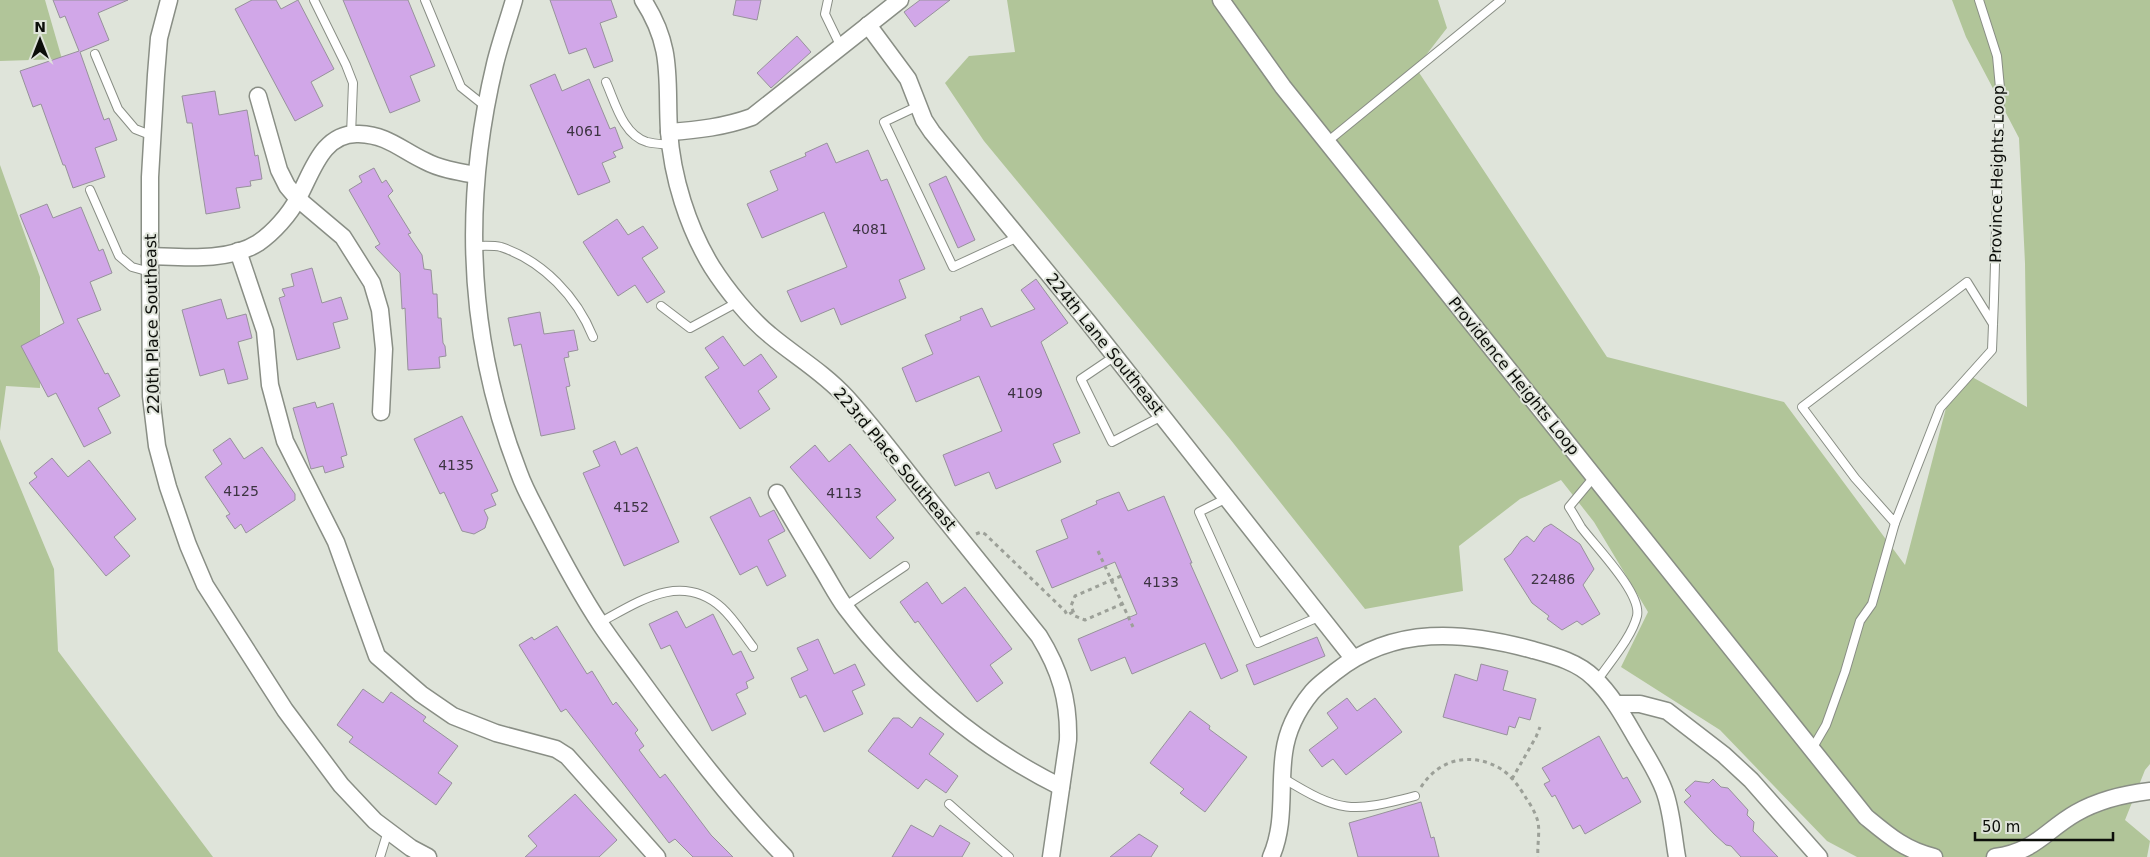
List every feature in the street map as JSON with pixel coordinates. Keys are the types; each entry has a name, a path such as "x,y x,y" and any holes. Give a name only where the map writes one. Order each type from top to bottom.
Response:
{"street":[{"name":"220th Place Southeast","path":"169,0 159,38 153,136 150,264 151,396 157,446 168,487 188,545 205,585 285,710 341,785 375,822 411,848 428,857"},
{"path":"514,0 496,63 487,108 476,175 473,246 475,289 481,339 503,429 519,476 553,542 599,623 662,710 710,770 786,857"},
{"name":"223rd Place Southeast","path":"643,0 650,10 664,47 670,92 670,138 677,182 693,230 712,268 738,302 769,334 818,371 844,394 1039,636 1053,658 1061,682 1068,715 1068,740 1053,829 1051,857"},
{"path":"670,138 727,126 752,117 900,0"},
{"name":"Providence Heights Loop","path":"1221,0 1283,87 1866,817 1895,842 1922,854 1934,857"},
{"name":"224th Lane Southeast","path":"868,25 908,79 924,120 932,132 1115,356 1353,658"},
{"path":"258,96 279,170 287,186 298,199 343,237 372,283 380,310 384,349 381,412"},
{"path":"150,264 238,251 257,243 274,229 298,199 317,159 328,146 341,138 351,135 376,136 395,142 426,162 476,175"},
{"path":"238,251 265,332 270,385 285,441 336,542 377,656 421,694 452,716 496,733 556,749 567,756 657,857"},
{"path":"777,494 844,607 877,647 952,716 1014,762 1061,787"},
{"path":"1271,857 1280,832 1283,754 1287,736 1301,706 1314,690 1353,658 1388,644 1414,637 1440,635 1471,637 1511,644 1574,663 1597,681 1616,704 1664,790 1677,857"},
{"path":"1616,704 1640,704 1667,711 1724,755 1751,780 1819,857"},
{"path":"1995,857 2018,852 2039,841 2075,814 2103,801 2130,793 2150,791"}],"lane":[{"path":"314,0 346,64 353,83 351,135"},
{"path":"425,0 461,87 487,108"},
{"path":"828,0 825,14 841,47"},
{"path":"1327,142 1501,0"},
{"name":"Province Heights Loop","path":"1895,523 1940,408 1992,350 2000,88 1997,56 1979,0"},
{"path":"95,54 118,109 135,129 153,136"},
{"path":"606,82 625,124 634,135 647,142 670,138"},
{"path":"918,106 884,122 953,267 1018,237"},
{"path":"90,190 119,256 132,267 150,264"},
{"path":"473,246 499,247 529,261 562,286 586,318 593,337"},
{"path":"1812,749 1829,716 1845,672 1860,621 1872,604 1895,523 1855,478 1802,407 1967,282 1993,324"},
{"path":"661,306 690,328 738,302"},
{"path":"1115,356 1081,379 1112,442 1162,416"},
{"path":"1594,477 1569,507 1581,527 1617,571 1632,596 1637,614 1630,632 1597,681"},
{"path":"1227,498 1199,512 1258,643 1321,616"},
{"path":"844,607 905,566"},
{"path":"599,623 650,596 684,590 705,596 722,608 753,647"},
{"path":"1283,778 1311,795 1340,807 1374,807 1415,796"},
{"path":"949,804 1009,857"},
{"path":"380,857 388,831"}],"path":[{"path":"963,543 977,533 985,534 1067,615 1073,612"},
{"path":"1098,551 1133,627"},
{"path":"1121,576 1075,596 1071,606 1075,616 1085,620 1122,604"},
{"path":"1512,779 1540,727"},
{"path":"1415,796 1434,770 1460,760 1469,759 1485,762 1501,769 1512,779 1533,809 1538,822 1538,857"}],"green space":[{"path":"0,0 45,0 62,59 0,61"},
{"path":"1007,0 1438,0 1447,28 1416,68 1607,357 1784,402 1905,565 1946,408 1972,377 2027,407 2025,263 2019,138 1966,37 1952,0 2150,0 2150,764 2145,770 2125,820 2150,841 2147,857 1857,857 1827,841 1720,730 1621,667 1648,612 1594,522 1561,480 1520,499 1459,546 1463,591 1365,609 1230,439 984,141 945,83 969,56 1015,52"},
{"path":"0,165 40,277 40,388 6,386 0,431"},
{"path":"0,439 54,569 58,651 213,857 0,857"}],"building":[{"path":"53,0 128,0 98,13 109,40 80,52 104,120 109,118 117,140 95,148 105,177 73,188 41,104 33,107 20,71 79,51 65,16 60,18"},
{"path":"252,0 276,0 281,9 298,0 334,69 311,82 323,106 295,121 235,9"},
{"path":"343,0 408,0 435,66 410,76 420,101 390,113"},
{"path":"550,0 611,0 617,17 600,23 613,61 594,68 586,48 569,54"},
{"path":"736,0 761,0 757,20 733,15"},
{"path":"920,0 950,0 915,27 904,12"},
{"path":"797,36 811,52 771,88 757,73"},
{"path":"555,74 562,91 589,79 610,129 615,127 623,148 613,152 616,157 602,163 610,182 578,195 530,85"},
{"path":"215,91 219,115 247,110 255,156 258,155 262,179 250,181 251,186 236,188 240,208 206,214 192,123 187,123 182,96"},
{"path":"827,143 836,163 868,150 881,181 887,179 925,269 899,280 906,298 841,325 834,308 801,322 787,291 847,267 824,212 762,238 747,204 778,190 770,171 806,156 805,153"},
{"path":"374,168 382,183 386,180 393,191 388,196 411,233 408,234 422,255 424,269 431,270 433,294 437,294 438,318 441,318 446,356 439,357 440,368 408,370 405,308 402,309 400,273 375,247 380,244 349,190 362,182 359,176"},
{"path":"946,176 975,240 958,248 929,184"},
{"path":"47,204 53,218 81,207 99,251 103,249 112,273 90,282 101,310 77,319 105,374 108,373 120,396 98,408 111,433 84,447 56,393 48,397 21,346 64,323 20,215"},
{"path":"617,219 628,235 643,226 658,248 642,258 665,292 647,303 635,285 618,296 583,242"},
{"path":"312,268 322,303 341,297 348,319 333,323 340,348 297,360 279,298 285,296 282,289 294,286 291,274"},
{"path":"1036,279 1068,323 1041,342 1080,433 1053,444 1061,462 996,489 989,472 955,486 943,455 1002,431 979,376 916,402 902,368 933,354 925,335 961,320 960,317 982,308 991,327 1035,309 1021,290"},
{"path":"221,299 227,319 246,314 252,338 238,342 248,379 228,384 224,369 200,376 182,310"},
{"path":"540,312 544,334 574,330 578,350 568,352 569,357 564,358 570,386 566,387 575,429 541,436 521,344 514,346 508,318"},
{"path":"723,336 744,366 761,354 777,377 758,391 770,409 740,429 705,377 719,368 705,348"},
{"path":"315,402 317,408 333,403 347,455 341,457 344,467 325,473 323,466 311,469 293,408"},
{"path":"462,416 498,491 491,494 496,505 484,510 488,518 485,528 474,534 462,531 444,492 440,494 414,439"},
{"path":"230,438 244,459 262,447 295,494 295,500 246,533 241,524 235,529 226,516 230,514 205,477 222,464 213,450"},
{"path":"615,441 621,455 637,447 679,542 624,566 583,473 600,466 593,451"},
{"path":"850,444 896,500 876,517 894,538 870,559 790,467 815,445 829,462"},
{"path":"52,458 68,477 89,460 136,519 114,537 130,556 106,576 29,483 37,477 34,473"},
{"path":"1119,492 1128,511 1164,496 1192,563 1190,563 1238,671 1221,679 1205,643 1132,674 1125,657 1091,671 1078,639 1137,614 1115,562 1052,588 1036,551 1068,538 1061,520 1097,504 1096,501"},
{"path":"750,497 760,517 774,510 785,531 768,540 786,576 767,586 757,566 740,575 710,517"},
{"path":"1551,524 1580,544 1594,569 1583,585 1600,614 1582,625 1577,621 1562,630 1547,619 1549,616 1532,603 1504,559 1511,554 1521,540 1527,536 1534,542 1544,528"},
{"path":"927,582 942,604 965,587 1012,649 990,665 1003,683 977,702 918,621 915,623 900,602"},
{"path":"677,611 686,628 713,614 733,655 741,651 754,678 746,682 748,688 736,694 746,714 712,731 670,645 661,649 649,624"},
{"path":"557,626 587,674 592,671 613,705 616,702 638,730 635,733 644,746 639,750 660,778 665,774 711,835 733,857 693,857 675,839 669,843 566,709 561,712 519,645 532,637 534,640"},
{"path":"1317,637 1325,656 1254,685 1246,665"},
{"path":"818,639 834,674 855,664 865,685 852,691 863,714 824,732 806,695 800,698 791,678 808,670 797,648"},
{"path":"1481,664 1508,671 1503,690 1536,699 1530,720 1519,717 1515,728 1509,726 1507,735 1443,717 1455,674 1477,681"},
{"path":"363,689 383,703 391,692 426,717 423,721 458,746 438,773 452,783 436,805 349,742 353,737 337,725"},
{"path":"1347,698 1357,711 1375,698 1402,732 1346,775 1333,759 1322,767 1309,750 1338,728 1327,713"},
{"path":"1190,711 1210,726 1209,729 1247,757 1205,812 1180,793 1184,789 1150,763"},
{"path":"920,717 944,734 929,754 958,776 946,793 926,779 918,789 868,751 893,718 899,718 912,728"},
{"path":"1599,736 1623,779 1627,777 1641,802 1585,834 1580,825 1573,829 1555,795 1552,797 1544,784 1550,781 1542,768"},
{"path":"1713,779 1721,787 1728,788 1748,810 1747,815 1754,822 1753,831 1778,857 1741,857 1731,846 1726,845 1714,834 1684,802 1691,796 1685,790 1695,781 1709,783"},
{"path":"575,794 617,840 599,857 525,857 537,846 528,836"},
{"path":"1421,802 1431,838 1434,837 1439,857 1358,857 1349,823"},
{"path":"911,825 933,837 940,825 970,843 962,857 892,857"},
{"path":"1139,834 1158,846 1151,857 1110,857"}]}
